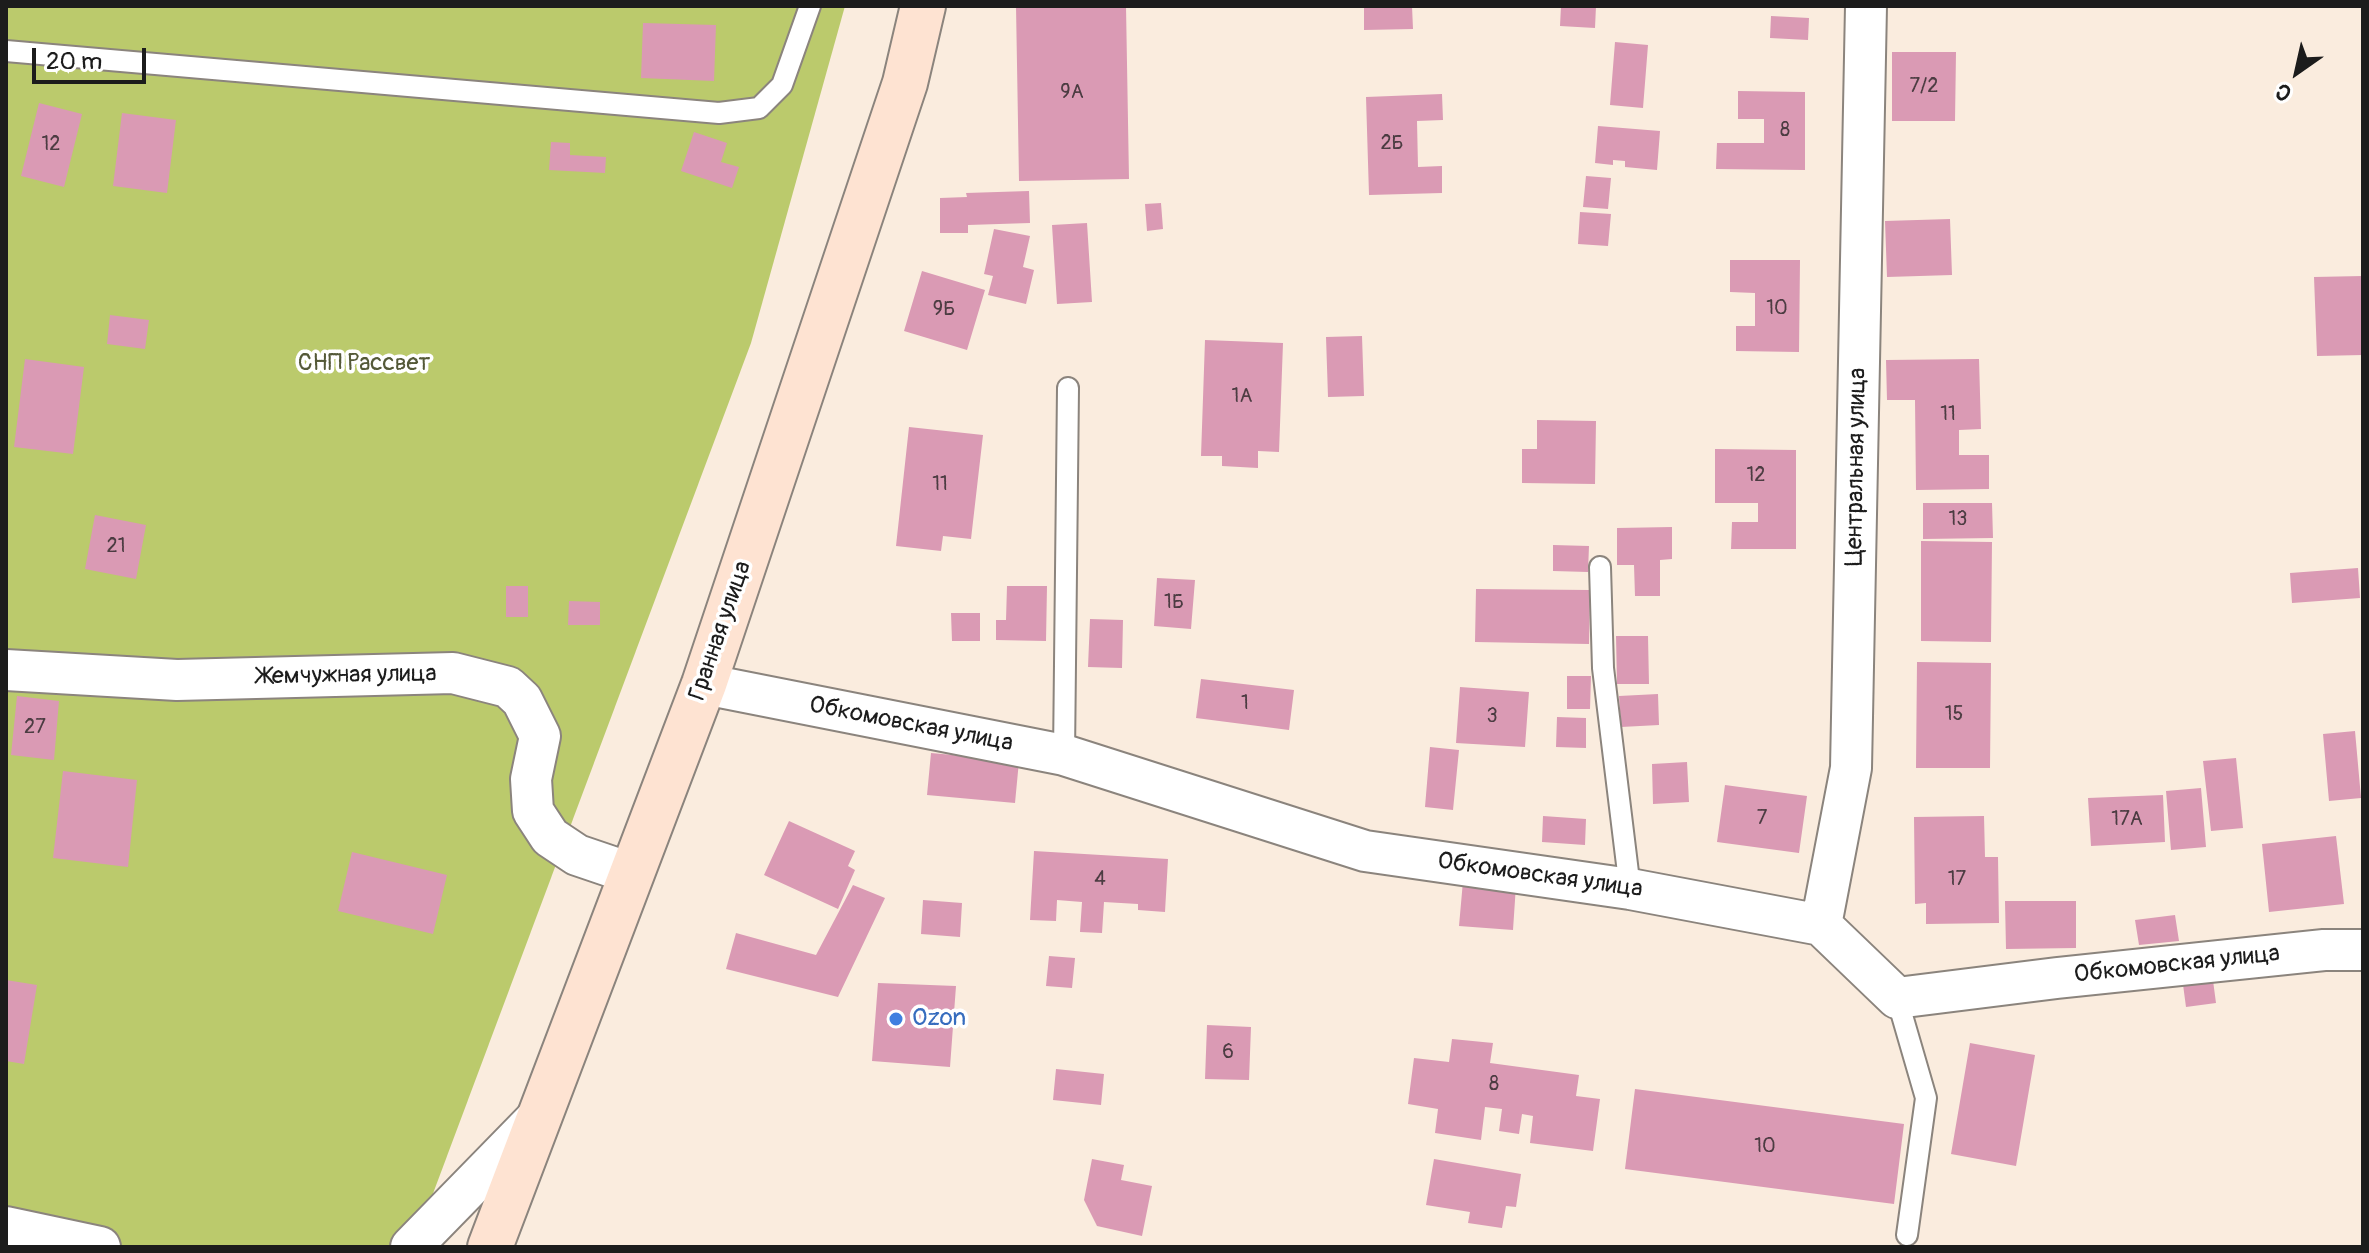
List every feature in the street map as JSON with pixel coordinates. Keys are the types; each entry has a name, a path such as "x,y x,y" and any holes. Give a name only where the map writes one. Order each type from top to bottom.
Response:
{"street":[{"name":"Гранная улица","path":"490,1247 704,684 905,83 923,6"},
{"name":"Центральная улица","path":"1821,925 1851,768 1866,6"},
{"name":"Жемчужная улица","path":"6,670 177,680 453,673 508,687 522,700 540,736 531,779 533,811 550,837 577,855 633,874"},
{"name":"Обкомовская улица","path":"704,684 1064,755 1365,851 1630,889 1821,925"},
{"path":"1821,925 1897,998"},
{"name":"Обкомовская улица","path":"1897,998 2120,971 2324,950 2363,950"},
{"path":"411,1247 541,1114"},
{"path":"6,1227 100,1247"}],"lane":[{"path":"6,51 719,113 759,108 782,85 810,6"},
{"path":"1064,755 1068,388"},
{"path":"1600,567 1603,668 1630,889"},
{"path":"1897,998 1926,1098 1907,1235"}],"green space":[{"name":"СНП Рассвет","path":"6,6 845,6 751,343 413,1247 6,1247"}],"building":[{"path":"1016,6 1126,6 1129,179 1019,181"},
{"path":"1364,6 1412,6 1413,29 1364,30"},
{"path":"1561,6 1596,6 1595,28 1560,26"},
{"path":"1771,16 1809,18 1808,40 1770,38"},
{"path":"643,23 716,25 714,81 641,78"},
{"path":"1615,42 1648,45 1643,108 1610,105"},
{"path":"1892,52 1956,52 1955,121 1892,121"},
{"path":"1738,91 1805,92 1805,170 1716,169 1717,143 1764,143 1764,119 1738,119"},
{"path":"1442,94 1443,120 1417,121 1418,167 1442,166 1442,193 1369,195 1366,97"},
{"path":"39,103 82,114 64,187 21,176"},
{"path":"122,113 176,120 167,193 113,186"},
{"path":"1598,126 1660,131 1657,170 1625,167 1625,161 1613,160 1613,165 1595,163"},
{"path":"694,132 727,143 721,162 739,167 732,188 681,171"},
{"path":"551,142 570,143 570,155 606,157 605,173 549,170"},
{"path":"1586,176 1611,178 1608,209 1583,207"},
{"path":"1029,191 1030,223 968,225 968,233 940,233 940,198 967,197 966,193"},
{"path":"1161,203 1163,229 1147,231 1145,204"},
{"path":"1580,212 1611,214 1608,246 1578,244"},
{"path":"1950,219 1952,275 1887,277 1885,221"},
{"path":"1087,223 1092,302 1057,304 1052,225"},
{"path":"994,229 1030,236 1023,267 1034,270 1026,304 988,295 993,276 984,274"},
{"path":"1730,260 1800,260 1799,352 1736,351 1736,326 1755,326 1755,293 1730,292"},
{"path":"922,271 985,290 967,350 904,331"},
{"path":"2363,276 2363,355 2317,356 2314,277"},
{"path":"110,315 149,320 145,349 107,344"},
{"path":"1362,336 1364,396 1328,397 1326,337"},
{"path":"1205,340 1283,343 1279,452 1258,451 1258,468 1222,466 1222,456 1201,456"},
{"path":"25,359 84,367 73,454 14,447"},
{"path":"1979,359 1981,429 1959,430 1959,455 1989,455 1989,489 1916,490 1915,400 1887,400 1886,360"},
{"path":"1537,420 1596,421 1595,484 1522,483 1522,449 1537,449"},
{"path":"909,427 983,435 971,539 943,536 941,551 896,546"},
{"path":"1715,449 1796,450 1796,549 1731,549 1732,522 1758,522 1758,503 1715,503"},
{"path":"1923,503 1992,503 1993,538 1923,539"},
{"path":"95,515 146,525 136,579 85,569"},
{"path":"1672,527 1672,559 1660,560 1660,596 1635,596 1634,565 1617,565 1617,528"},
{"path":"1921,541 1992,542 1991,642 1921,641"},
{"path":"1553,545 1589,546 1588,572 1553,571"},
{"path":"2358,568 2360,598 2292,603 2290,573"},
{"path":"1157,578 1195,580 1191,629 1154,626"},
{"path":"506,586 528,586 528,617 506,617"},
{"path":"1007,586 1047,586 1046,641 996,640 996,620 1006,620"},
{"path":"1476,589 1590,590 1589,644 1475,642"},
{"path":"569,601 600,602 600,625 568,625"},
{"path":"951,613 980,613 980,641 952,641"},
{"path":"1090,619 1123,620 1122,668 1088,667"},
{"path":"1616,636 1648,636 1649,684 1617,684"},
{"path":"1917,662 1991,663 1990,768 1916,768"},
{"path":"1567,676 1591,676 1590,709 1567,709"},
{"path":"1201,679 1294,690 1289,730 1196,718"},
{"path":"1460,687 1529,692 1525,747 1456,743"},
{"path":"1658,694 1659,725 1621,727 1619,696"},
{"path":"17,696 59,701 54,760 11,755"},
{"path":"1557,717 1586,718 1586,748 1556,747"},
{"path":"2355,731 2361,798 2329,801 2323,734"},
{"path":"1430,747 1459,750 1453,810 1425,807"},
{"path":"931,753 1019,761 1015,803 927,795"},
{"path":"2236,758 2243,828 2211,831 2203,761"},
{"path":"1687,762 1689,802 1653,804 1652,764"},
{"path":"63,771 137,780 128,867 53,858"},
{"path":"1725,785 1807,796 1799,853 1717,842"},
{"path":"2201,788 2206,847 2171,850 2166,791"},
{"path":"2163,795 2165,842 2091,846 2088,798"},
{"path":"1543,816 1586,819 1585,845 1542,842"},
{"path":"1984,816 1985,857 1998,857 1999,923 1926,924 1926,903 1915,904 1914,817"},
{"path":"789,821 855,851 848,866 855,870 838,909 764,875"},
{"path":"2336,836 2344,904 2269,912 2262,844"},
{"path":"1034,851 1168,859 1165,912 1138,910 1138,904 1104,902 1102,933 1080,932 1082,902 1057,900 1056,921 1030,920"},
{"path":"352,852 447,875 433,934 338,911"},
{"path":"1463,881 1516,885 1513,930 1459,926"},
{"path":"853,885 885,898 838,997 726,969 736,933 816,955"},
{"path":"923,900 962,903 960,937 921,934"},
{"path":"2005,901 2076,901 2076,948 2006,949"},
{"path":"2175,915 2179,941 2139,945 2135,920"},
{"path":"1049,956 1075,958 1072,988 1046,986"},
{"path":"2212,973 2216,1003 2186,1007 2182,977"},
{"path":"6,980 37,985 24,1064 6,1061"},
{"path":"878,983 956,986 950,1067 872,1061"},
{"path":"1207,1025 1251,1027 1249,1080 1205,1079"},
{"path":"1452,1039 1493,1043 1490,1063 1579,1075 1576,1096 1600,1099 1593,1151 1530,1143 1533,1116 1522,1114 1519,1134 1499,1131 1502,1109 1485,1107 1481,1140 1435,1133 1438,1109 1408,1104 1414,1058 1449,1062"},
{"path":"1970,1043 2035,1055 2016,1166 1951,1154"},
{"path":"1056,1069 1104,1074 1101,1105 1053,1100"},
{"path":"1635,1089 1904,1124 1894,1204 1625,1169"},
{"path":"1092,1159 1124,1165 1121,1180 1152,1186 1142,1236 1097,1226 1084,1200"},
{"path":"1434,1159 1521,1174 1516,1207 1506,1206 1502,1228 1468,1223 1470,1212 1426,1205"}],"place":[{"name":"Ozon","path":"896,1019"}]}
